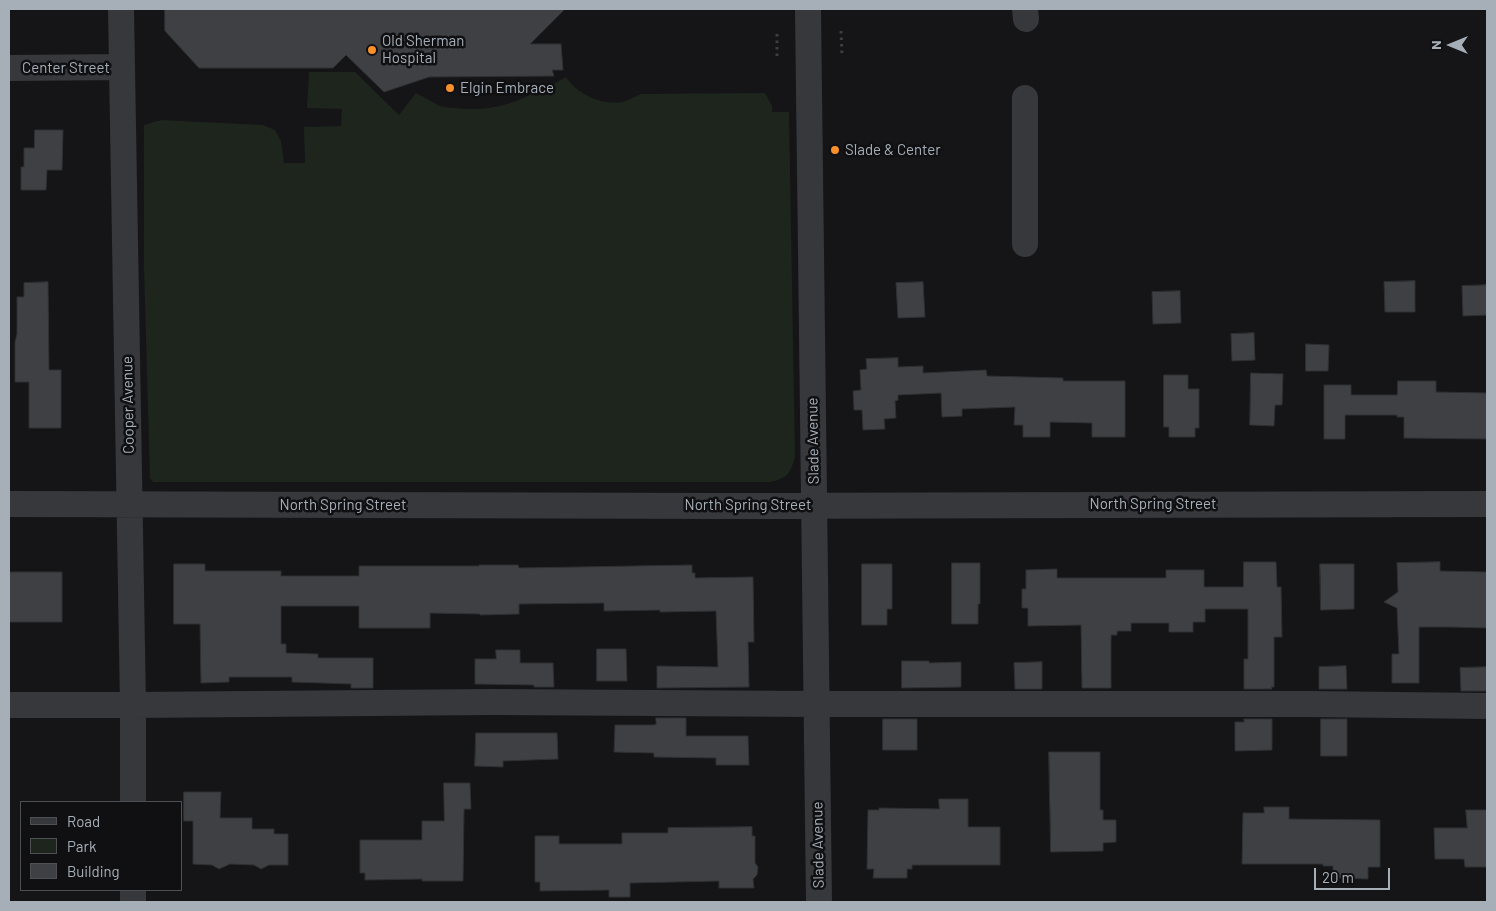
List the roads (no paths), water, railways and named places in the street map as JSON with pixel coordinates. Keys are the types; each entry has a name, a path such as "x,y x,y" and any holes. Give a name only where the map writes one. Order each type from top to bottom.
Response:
{"street":[{"name":"Cooper Avenue","path":"122,9 133,801"},
{"name":"Slade Avenue","path":"808,9 819,902"},
{"name":"Center Street","path":"9,68 122,68"},
{"path":"1025,98 1025,244"},
{"name":"North Spring Street","path":"9,504 1487,504"},
{"path":"9,705 133,706 482,702 1487,706"}],"place":[{"name":"Old Sherman Hospital","path":"372,50"},
{"name":"Elgin Embrace","path":"450,88"},
{"name":"Slade & Center","path":"835,150"}]}
